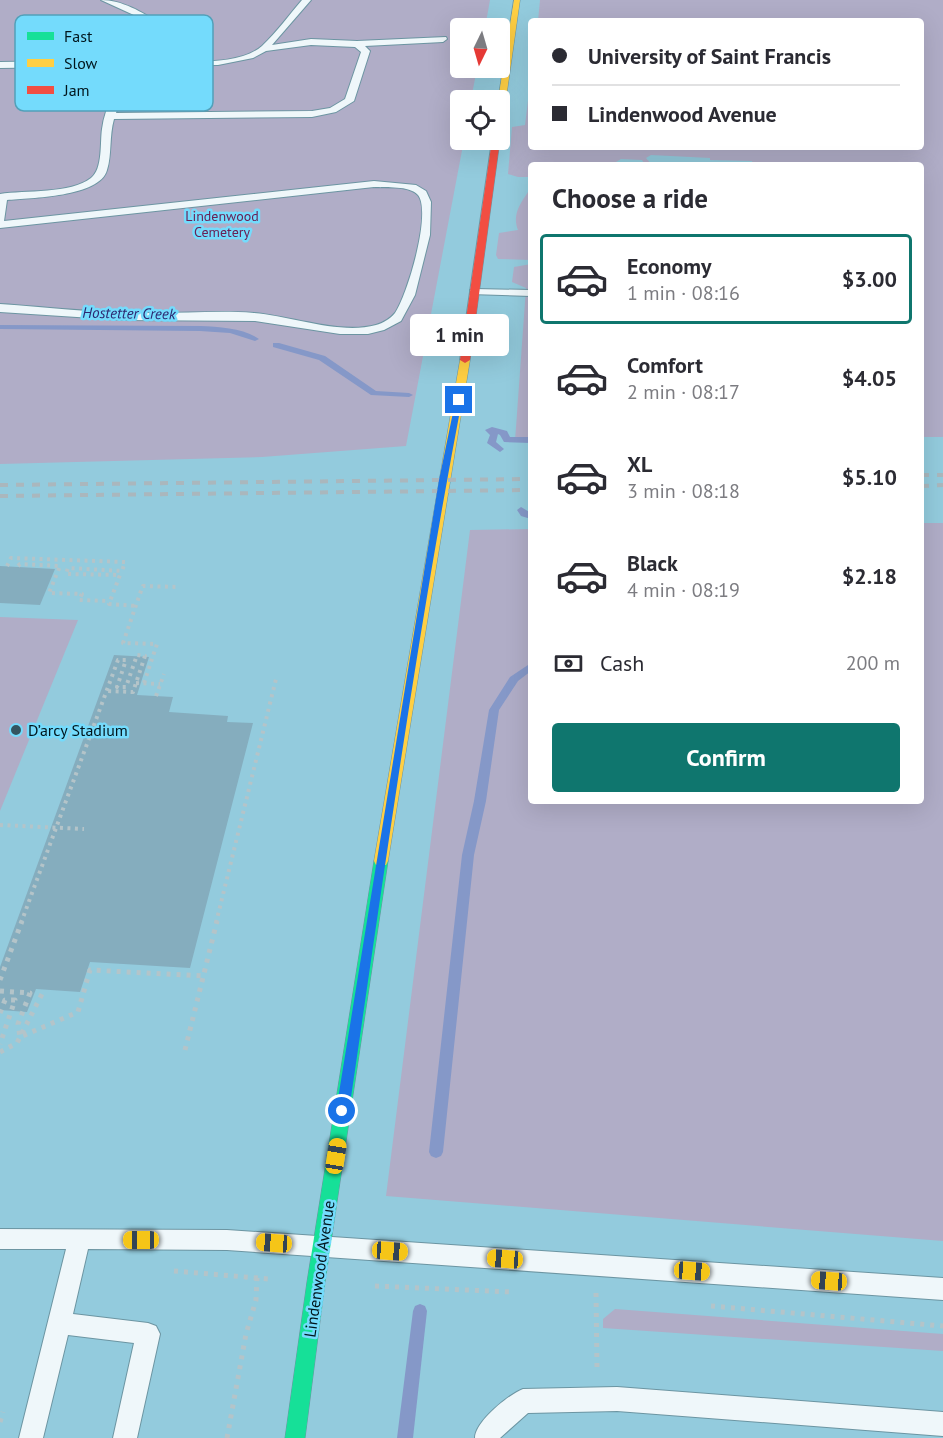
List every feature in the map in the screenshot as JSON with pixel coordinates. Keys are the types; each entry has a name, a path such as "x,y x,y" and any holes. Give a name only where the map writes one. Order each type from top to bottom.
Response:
{"street":[{"path":"503,90 517,0"},
{"name":"Lindenwood Avenue","path":"295,1438 384,839 443,480 459,400 495,150"}],"lane":[{"path":"105,0 140,15"},
{"path":"123,6 139,0"},
{"path":"264,49 307,0"},
{"path":"279,33 357,44 443,39"},
{"path":"213,63 243,58 278,45 328,41"},
{"path":"111,116 312,114 333,110 350,101 366,51 357,44"},
{"path":"0,65 15,65"},
{"path":"0,219 1,197 65,191 94,181 102,172 107,126 112,111"},
{"path":"0,225 374,184 420,191 425,195 429,208 423,244 402,313 386,326 369,330 344,330 255,317 140,317 0,308"},
{"path":"474,292 528,293"},
{"path":"0,1239 227,1240 943,1289"},
{"path":"31,1438 78,1241"},
{"path":"58,1323 148,1334 124,1438"},
{"path":"487,1438 487,1433 522,1401 617,1399 943,1424"}],"path":[{"path":"7,566 11,558 125,562 122,571 68,568 66,574 120,575 109,601"},
{"path":"18,566 20,564 60,566 49,593 82,594 80,600 109,601 109,604 136,606"},
{"path":"144,683 157,644 123,643 143,586 179,587"},
{"path":"0,980 106,691 118,660 126,660 117,687 126,687 137,655 145,656 133,692 106,691"},
{"path":"156,696 164,674"},
{"path":"185,1050 276,679"},
{"path":"136,683 160,684"},
{"path":"0,825 84,829"},
{"path":"20,1037 78,1012 90,970 204,976"},
{"path":"0,1052 16,1043 44,990"},
{"path":"0,991 30,993 18,1024 20,1037"},
{"path":"0,1013 5,1000 15,1000 0,1044"},
{"path":"596,1265 597,1371"},
{"path":"162,1270 269,1280"},
{"path":"227,1438 246,1334 256,1300 257,1278"},
{"path":"375,1286 514,1292"},
{"path":"584,1295 607,1296"},
{"path":"700,1305 943,1326"}],"green space":[{"name":"Lindenwood Cemetery","path":"0,0 490,0 487,18 450,18 450,78 475,78 473,90 450,90 450,150 462,150 406,446 262,457 0,464"},
{"path":"540,0 943,0 943,437 924,437 924,162 752,162 651,155 646,158 649,162 621,159 616,162 528,162 528,177 508,174 512,127 525,125 528,100 528,150 924,150 924,18 538,18"},
{"path":"528,192 528,260 498,259 496,255 499,233 518,230 516,215"},
{"path":"528,265 528,441 515,441 526,288 512,282 514,267"},
{"path":"924,523 943,523 943,1241 386,1196 470,530 528,529 528,804 924,804"},
{"name":"D’arcy Stadium","path":"0,617 78,620 0,811"},
{"path":"615,1309 943,1334 943,1351 603,1328 603,1319"}],"building":[{"path":"0,566 55,569 40,605 0,603"},
{"path":"114,655 149,657 137,695 173,697 169,712 228,716 227,722 253,723 190,968 90,962 80,992 36,989 27,1012 0,1010 0,967"}],"waterway":[{"name":"Hostetter Creek","path":"0,327 200,328 230,331 255,339"},
{"name":"Hostetter Creek","path":"276,345 322,358 374,393 409,395"},
{"path":"492,430 504,433 507,440 528,440"},
{"name":"Hostetter Creek","path":"492,430 494,435 491,443 500,449"},
{"name":"Hostetter Creek","path":"521,510 528,515"},
{"path":"436,1152 468,855 480,801 494,710 514,679 528,668"},
{"path":"405,1438 420,1311"}],"railway":[{"path":"924,475 943,475"},
{"path":"0,485 528,479"},
{"path":"924,486 943,485"},
{"path":"0,496 528,490"}],"traffic: fast":[{"path":"295,1438 316,1282 381,861"}],"traffic: slow":[{"path":"503,90 517,0"},
{"path":"381,861 465,360"}],"traffic: jam":[{"path":"465,360 495,150"}],"place":[{"name":"D’arcy Stadium","path":"16,730"}],"route":[{"path":"342,1111 443,480 459,400"}]}
